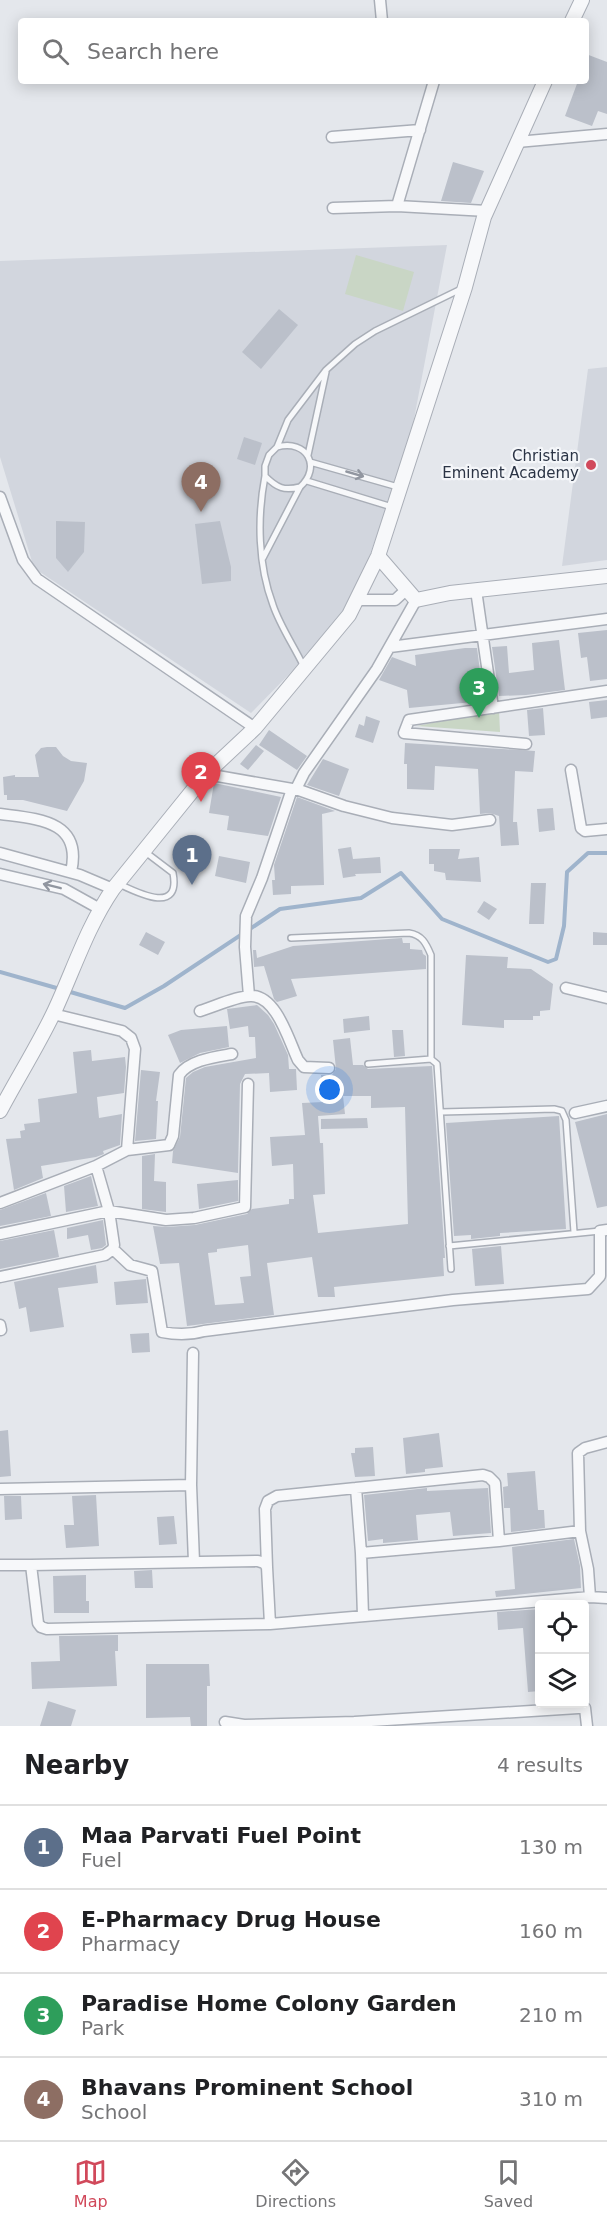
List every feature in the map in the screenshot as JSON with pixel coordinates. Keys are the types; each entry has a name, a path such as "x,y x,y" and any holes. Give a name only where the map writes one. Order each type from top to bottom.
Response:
{"street":[{"path":"380,0 382,18"},
{"path":"573,18 582,0"},
{"path":"397,206 433,84"},
{"path":"0,1111 54,1011 100,909 116,886 206,774 255,728 349,615 378,556 465,287 487,211 544,84"},
{"path":"332,136 420,130"},
{"path":"517,142 607,134"},
{"path":"333,208 397,206 487,211"},
{"path":"0,496 23,560 37,579 255,728"},
{"path":"378,556 417,600"},
{"path":"417,600 476,590 607,576"},
{"path":"356,600 395,600 407,589"},
{"path":"476,590 493,708"},
{"path":"249,996 245,938 246,916 294,789 356,701 417,600"},
{"path":"390,647 607,619"},
{"path":"526,744 404,733 409,720 607,691"},
{"path":"571,770 581,828 585,831 607,828"},
{"path":"206,774 294,789 344,806 392,818 452,825 490,820"},
{"path":"0,814 44,820 61,828 68,837 72,849 74,861 71,872"},
{"path":"0,853 116,886"},
{"path":"0,874 64,889 100,909"},
{"path":"566,988 607,998"},
{"path":"200,1011 249,996 259,996 273,1006 298,1060 304,1067 328,1068"},
{"path":"54,1011 122,1031 131,1038 135,1049 127,1150"},
{"path":"0,1203 96,1166 127,1150 164,1146 172,1142 178,1075 183,1070 206,1059 232,1054"},
{"path":"0,1234 109,1211 166,1220 194,1218 245,1207 248,1084"},
{"path":"575,1113 607,1106"},
{"path":"0,1277 105,1255 113,1249 109,1211 96,1166"},
{"path":"113,1249 130,1265 152,1271 162,1332 193,1334 453,1300 588,1289 600,1276 604,1230"},
{"path":"193,1353 191,1485 194,1562"},
{"path":"590,1597 588,1569 580,1531 578,1454 585,1448 607,1442"},
{"path":"270,1624 265,1509 268,1501 277,1496 483,1475 495,1483 499,1541"},
{"path":"0,1489 191,1485"},
{"path":"357,1488 363,1616"},
{"path":"361,1554 580,1531"},
{"path":"0,1565 258,1561 267,1567"},
{"path":"31,1565 38,1623 47,1629 270,1624 590,1597 607,1598"},
{"path":"225,1722 244,1725 355,1724 585,1708 587,1726"}],"lane":[{"path":"305,668 273,606 265,577 261,541 262,493 265,466 269,455 277,447 288,420 326,370 354,344 375,331 465,287"},
{"path":"263,558 300,487 307,481 310,462 308,455 326,370"},
{"path":"277,447 288,444 299,447 308,455"},
{"path":"310,462 400,487"},
{"path":"265,476 276,486 288,490 300,487"},
{"path":"307,481 393,507"},
{"path":"116,886 151,899 163,898 171,892 175,880 173,873 144,851"},
{"path":"291,938 410,933 416,934 426,942 430,955 431,1059"},
{"path":"368,1064 431,1059 437,1064 451,1269"},
{"path":"441,1112 554,1109 562,1111 566,1120 574,1232"},
{"path":"449,1246 604,1230"}],"shaded area":[{"path":"447,245 410,440 353,603 308,655 251,713 34,568 0,457 0,261"},
{"name":"Christian Eminent Academy","path":"607,367 607,560 562,566 588,369"}],"green space":[{"path":"356,255 414,272 403,311 345,294"},
{"path":"499,710 500,732 417,726"}],"building":[{"path":"589,55 607,62 607,114 598,111 592,126 565,116 577,84 589,84"},
{"path":"453,162 484,171 471,203 441,201"},
{"path":"279,309 298,325 261,369 242,352"},
{"path":"244,437 262,443 255,465 237,459"},
{"path":"56,521 85,522 84,552 68,572 56,558"},
{"path":"220,521 231,567 231,581 202,584 195,524"},
{"path":"607,630 607,679 590,681 587,657 581,658 578,633"},
{"path":"559,640 565,690 499,696 492,647 507,646 509,673 534,670 532,643"},
{"path":"477,648 484,701 409,708 407,690 379,680 392,657 416,666 415,655"},
{"path":"607,700 607,717 591,719 589,702"},
{"path":"543,708 545,735 529,736 527,710"},
{"path":"366,716 380,721 373,743 355,737 359,724 364,726"},
{"path":"269,730 307,756 297,770 259,745"},
{"path":"405,743 535,751 533,772 515,771 513,822 517,822 519,845 501,846 499,816 490,813 480,814 478,769 435,766 434,790 407,789 407,764 404,764"},
{"path":"256,745 264,751 248,770 240,764"},
{"path":"56,747 63,756 71,761 87,763 84,781 67,811 23,800 7,800 7,795 4,795 3,777 15,775 15,777 39,777 35,755 41,748"},
{"path":"323,759 349,769 339,796 307,785"},
{"path":"214,783 281,797 268,836 227,830 229,816 209,813"},
{"path":"297,797 335,811 322,814 324,885 291,886 291,894 273,895 274,865"},
{"path":"553,808 555,830 539,832 537,809"},
{"path":"351,847 353,859 380,857 381,873 355,874 356,876 343,878 338,849"},
{"path":"429,849 460,849 458,859 479,857 481,882 446,880 445,873 434,871 434,864 429,864"},
{"path":"219,856 250,862 246,883 215,876"},
{"path":"531,883 546,883 544,924 529,924"},
{"path":"484,901 497,909 489,920 477,912"},
{"path":"146,932 165,942 158,955 139,945"},
{"path":"593,932 607,933 607,945 593,945"},
{"path":"402,938 403,943 410,943 410,949 422,950 426,956 426,969 291,979 297,996 277,1002 274,999 264,966 254,967 253,950 256,950 257,958 293,946"},
{"path":"466,955 508,957 507,968 531,969 553,984 550,1010 540,1011 540,1016 533,1016 533,1020 504,1020 504,1028 462,1025"},
{"path":"257,1005 274,1024 288,1055 289,1069 296,1069 297,1090 270,1092 269,1073 245,1074 240,1084 238,1173 172,1163 173,1151 180,1137 186,1078 205,1067 256,1058 255,1037 249,1037 248,1026 230,1029 227,1009"},
{"path":"369,1016 370,1030 344,1033 343,1019"},
{"path":"227,1026 229,1047 200,1053 180,1063 168,1035 181,1030"},
{"path":"392,1030 403,1030 405,1056 394,1057"},
{"path":"350,1038 353,1065 363,1065 368,1069 432,1066 445,1258 443,1258 444,1276 334,1287 335,1297 318,1297 312,1257 267,1263 274,1315 187,1326 179,1263 160,1264 153,1226 195,1225 247,1214 252,1209 289,1204 289,1199 294,1199 293,1164 272,1166 270,1137 305,1135 302,1103 323,1102 321,1075 332,1075 336,1069 333,1040","holes":["343,1096 371,1096 371,1108 405,1107 408,1224 318,1233 313,1195 325,1194 323,1143 320,1143 318,1116 345,1114","248,1245 251,1276 240,1277 244,1303 215,1305 208,1253 217,1252 217,1249"]},
{"path":"91,1050 92,1061 125,1057 124,1093 97,1097 99,1118 122,1114 120,1145 103,1151 104,1154 96,1157 41,1166 43,1178 14,1190 6,1139 21,1138 20,1131 25,1130 24,1124 40,1122 38,1099 77,1093 73,1052"},
{"path":"141,1070 160,1072 156,1101 158,1101 156,1139 135,1141"},
{"path":"607,1114 607,1206 597,1208 575,1122"},
{"path":"559,1116 566,1229 500,1233 500,1236 471,1239 471,1235 454,1236 446,1123"},
{"path":"367,1118 368,1128 321,1129 321,1119"},
{"path":"155,1154 154,1181 166,1182 166,1212 142,1209 142,1156"},
{"path":"91,1176 98,1206 66,1212 64,1186"},
{"path":"238,1180 238,1201 199,1209 197,1184"},
{"path":"46,1193 51,1216 0,1226 0,1210"},
{"path":"103,1220 106,1245 102,1248 91,1250 88,1235 67,1239 67,1228"},
{"path":"54,1230 59,1257 0,1269 0,1241"},
{"path":"501,1246 504,1284 475,1286 472,1249"},
{"path":"96,1265 98,1283 58,1288 64,1327 30,1332 26,1307 19,1309 14,1282"},
{"path":"146,1279 148,1303 116,1305 114,1282"},
{"path":"149,1333 150,1352 132,1353 130,1334"},
{"path":"8,1430 11,1476 0,1477 0,1431"},
{"path":"439,1433 443,1467 406,1474 403,1438"},
{"path":"373,1447 375,1476 355,1477 351,1453 355,1453 355,1448"},
{"path":"535,1471 538,1510 544,1510 545,1528 511,1532 510,1508 504,1508 503,1487 508,1486 507,1473"},
{"path":"427,1488 427,1491 488,1488 491,1533 453,1536 450,1512 416,1515 418,1540 383,1543 383,1539 368,1541 364,1495"},
{"path":"96,1495 99,1546 66,1548 64,1525 74,1525 72,1496"},
{"path":"4,1496 21,1496 22,1519 5,1520"},
{"path":"174,1516 177,1544 159,1545 157,1517"},
{"path":"574,1539 580,1566 581,1588 496,1597 495,1591 515,1589 512,1547"},
{"path":"152,1570 153,1588 135,1588 134,1571"},
{"path":"86,1575 86,1601 89,1601 89,1613 54,1613 53,1576"},
{"path":"535,1609 535,1691 528,1692 523,1628 498,1630 497,1612"},
{"path":"118,1635 118,1651 115,1651 117,1686 32,1689 31,1662 60,1661 59,1636"},
{"path":"146,1664 209,1664 207,1726 191,1726 190,1717 146,1718"},
{"path":"48,1701 76,1710 71,1726 40,1726"}],"waterway":[{"path":"67,991 125,1008 164,986 280,909 361,898 401,873 442,919 548,962 556,959 564,926 567,872 588,853 607,853"},
{"path":"0,972 60,989"}],"place":[{"name":"Christian Eminent Academy","path":"591,465"},
{"name":"Bhavans Prominent School","path":"201,512"},
{"name":"Paradise Home Colony Garden","path":"479,718"},
{"name":"E-Pharmacy Drug House","path":"201,802"},
{"name":"Maa Parvati Fuel Point","path":"192,885"}]}
